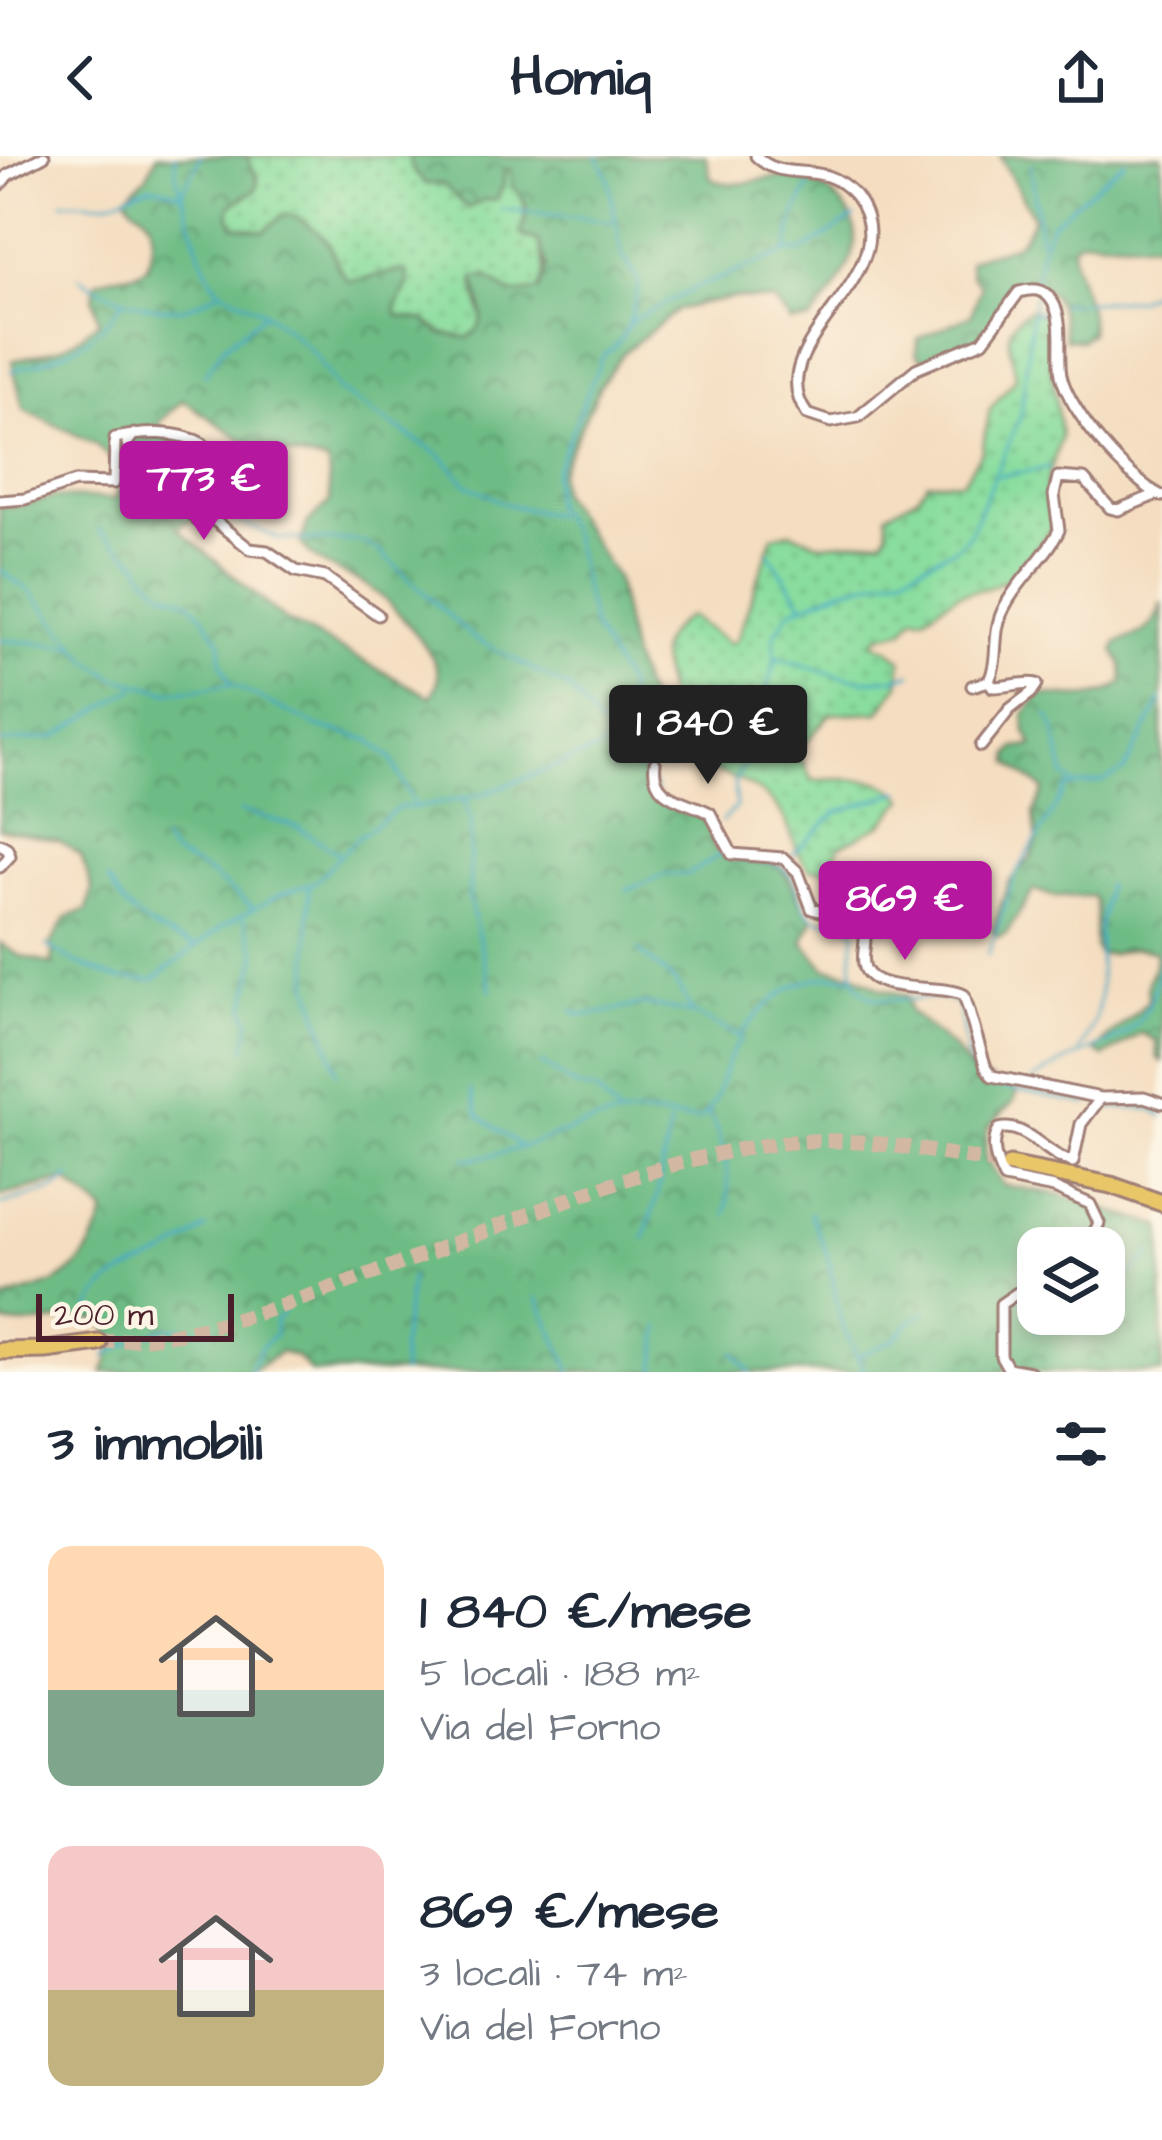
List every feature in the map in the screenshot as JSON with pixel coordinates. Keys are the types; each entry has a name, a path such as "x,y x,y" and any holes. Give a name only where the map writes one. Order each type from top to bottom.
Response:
{"highway":[{"path":"1010,1165 1111,1184 1162,1203"},
{"path":"0,1347 61,1349 99,1343"},
{"path":"0,1364 53,1355 61,1349"}],"street":[{"path":"0,185 8,175 44,156"},
{"path":"756,156 782,170 824,170 844,183 866,213 867,242 859,273 810,340 796,376 796,394 807,414 831,422 858,417 916,369 983,341 1019,292 1035,289 1055,305 1060,369 1067,392 1129,474 1161,495"},
{"path":"134,434 127,443 129,455 163,501 166,496 159,484 163,478 197,520 203,519 200,502 250,549 267,551 296,571 326,577 378,615"},
{"path":"0,501 25,500 75,482 115,482 113,440 134,434 186,437 203,444"},
{"path":"989,681 994,629 1006,604 1059,530 1054,495 1058,477 1084,478 1110,508 1118,510 1161,495"},
{"path":"972,686 989,681"},
{"path":"981,746 1037,684 1027,682 1012,689 993,687 989,681"},
{"path":"655,763 660,788 678,802 710,813 732,854 784,858 798,872 812,909 846,917 864,930 864,966 873,977 964,995 992,1076 1101,1099 1153,1098 1162,1103"},
{"path":"0,867 8,860 4,846"},
{"path":"1097,1227 1090,1204 1054,1188 1004,1178 994,1140 999,1129 1015,1127 1058,1158 1073,1162 1081,1124 1101,1099"},
{"path":"1017,1295 1001,1304 1001,1356 1008,1368 1030,1372"}],"green space":[{"path":"157,156 247,156 257,184 230,206 234,226 264,231 284,214 298,219 326,240 348,280 407,272 398,316 424,320 440,333 468,338 483,318 475,278 487,276 511,294 539,291 547,267 539,242 520,234 525,204 514,189 510,169 505,170 496,199 468,208 443,184 426,184 413,171 408,156 706,156 711,179 733,184 794,178 819,186 840,202 853,223 854,249 841,279 810,321 791,322 774,301 733,298 679,309 624,352 600,385 559,473 560,492 616,577 632,659 653,711 642,773 648,786 666,803 704,819 720,854 783,871 813,919 803,942 826,968 855,974 907,996 910,1012 954,1049 972,1073 1017,1091 1014,1101 987,1129 985,1157 1003,1185 1058,1194 1162,1227 1162,1372 1039,1372 1012,1364 1002,1372 311,1372 297,1357 281,1352 250,1372 103,1372 111,1346 103,1321 2,1322 0,1302 55,1282 81,1261 105,1212 65,1180 0,1196 0,943 18,955 53,965 51,944 67,917 87,910 92,889 81,855 58,841 0,829 0,506 54,497 115,499 127,475 95,444 23,409 12,361 77,339 99,321 93,298 96,282 147,267 152,228 126,196 146,177","holes":["183,400 253,447 328,463 330,501 307,524 301,543 324,564 372,589 413,630 437,669 438,682 431,697 284,619 177,528 223,502 187,472 159,423"]},
{"path":"247,156 408,156 413,171 443,184 469,208 503,187 505,169 514,172 513,185 525,209 524,237 539,242 542,256 539,291 511,294 487,276 474,282 484,324 468,338 441,333 424,320 398,316 407,272 348,281 330,247 301,219 264,231 234,226 230,206 256,190 258,181"},
{"path":"1000,156 1162,156 1162,244 1084,239 1074,243 1074,263 1090,321 1090,333 1081,340 1065,339 1057,304 1048,290 1031,281 1014,290 978,339 922,360 916,353 918,339 971,315 981,285 971,275 969,261 1014,245 1033,217"},
{"path":"1031,309 1044,317 1061,437 1047,482 1046,504 1053,527 1014,576 958,594 923,617 914,616 904,630 878,636 874,643 902,660 899,685 879,712 830,714 798,752 812,780 874,782 905,799 881,825 840,846 828,870 809,869 769,799 744,783 671,754 661,647 689,616 730,644 737,639 773,536 790,532 822,544 883,539 888,531 887,514 918,496 928,482 963,481 982,451 990,409 1016,378 1010,331"},
{"path":"1162,602 1162,1062 1156,1041 1141,1033 1104,1057 1096,1052 1149,999 1147,986 1156,952 1137,949 1098,954 1092,896 1058,897 1034,890 1006,934 998,937 992,931 1008,883 1031,858 1037,842 1034,813 1044,790 1010,763 1016,748 1033,746 1024,714 1040,694 1094,696 1123,682 1122,665 1114,650 1118,642 1147,629"}],"waterway":[{"path":"175,156 201,256 221,290 266,313 294,335 315,355 339,391 441,456 468,485 506,504 555,515"},
{"path":"182,193 201,156"},
{"path":"597,156 608,177 622,254 639,282 628,324 603,355 554,474 553,503 572,535 593,627 627,686 637,760 656,789"},
{"path":"1035,283 1051,224 1125,161"},
{"path":"1031,165 1040,241"},
{"path":"63,202 116,200 146,187 180,194"},
{"path":"787,251 794,216 809,187"},
{"path":"501,209 612,221"},
{"path":"627,328 633,320 700,286 792,250 800,253 855,217"},
{"path":"79,277 115,296 156,308 188,307 220,291"},
{"path":"1061,304 1138,299 1162,287"},
{"path":"722,821 736,807 734,783 775,663 774,636 790,611 843,589 903,574 955,548 969,535 1021,415 1034,295"},
{"path":"11,371 88,339 123,300"},
{"path":"1031,316 1049,306"},
{"path":"205,375 222,348 264,314"},
{"path":"136,452 158,463 218,512 280,539 360,541 379,551 472,637 570,689 599,726 630,740"},
{"path":"999,476 1049,468"},
{"path":"98,529 139,563 161,590 189,601 204,617 221,643 221,662 231,684"},
{"path":"769,553 802,603"},
{"path":"0,570 32,593 88,660 116,678 169,692 232,685 319,727 370,740 391,758 415,807"},
{"path":"0,640 76,646"},
{"path":"777,658 858,679 911,674"},
{"path":"0,743 56,737 136,687"},
{"path":"988,955 1014,878 1067,787 1104,781 1124,771 1162,699"},
{"path":"1049,716 1065,777 1073,782"},
{"path":"47,946 118,979 153,980 223,926 279,895 315,882 357,838 400,807 480,795 603,748 633,752"},
{"path":"791,856 837,812 901,791"},
{"path":"464,799 471,821 469,897 491,990"},
{"path":"240,811 297,827 339,854"},
{"path":"718,838 728,855"},
{"path":"162,841 173,855 206,871 253,908"},
{"path":"626,891 663,875 689,874 723,853"},
{"path":"737,859 785,869 811,915 855,930 852,966 862,990 886,1000 933,998 959,1005 969,1061 988,1085 1088,1104"},
{"path":"108,880 143,922 193,946"},
{"path":"1080,1052 1100,997 1099,931 1107,885"},
{"path":"309,886 309,983 337,1072"},
{"path":"244,919 257,954 245,1010 250,1020 245,1049"},
{"path":"638,950 675,982 693,1013"},
{"path":"1034,1080 1135,1025 1156,985 1162,951"},
{"path":"464,1159 508,1151 615,1118 701,1119 715,1099 740,1035 763,1009 802,983 853,977"},
{"path":"572,1010 579,1015 595,1014 644,1004 694,1014 738,1036"},
{"path":"541,1063 575,1086 597,1092 620,1117"},
{"path":"471,1090 479,1116 519,1145"},
{"path":"1099,1108 1153,1109 1162,1116"},
{"path":"709,1113 725,1162 726,1214"},
{"path":"644,1239 670,1122"},
{"path":"0,1205 55,1189 71,1176"},
{"path":"810,1213 828,1257 841,1323 865,1372"},
{"path":"87,1320 107,1285 206,1228"},
{"path":"1125,1278 1153,1253"},
{"path":"403,1372 401,1349 411,1277"},
{"path":"537,1297 571,1372"},
{"path":"859,1356 896,1338 926,1312"},
{"path":"250,1372 283,1313"},
{"path":"655,1372 660,1326"},
{"path":"105,1356 159,1331 216,1328"},
{"path":"733,1352 750,1372"}],"tunnel":[{"path":"99,1343 181,1333 257,1313 629,1178 731,1151 840,1141 1010,1165"}]}
